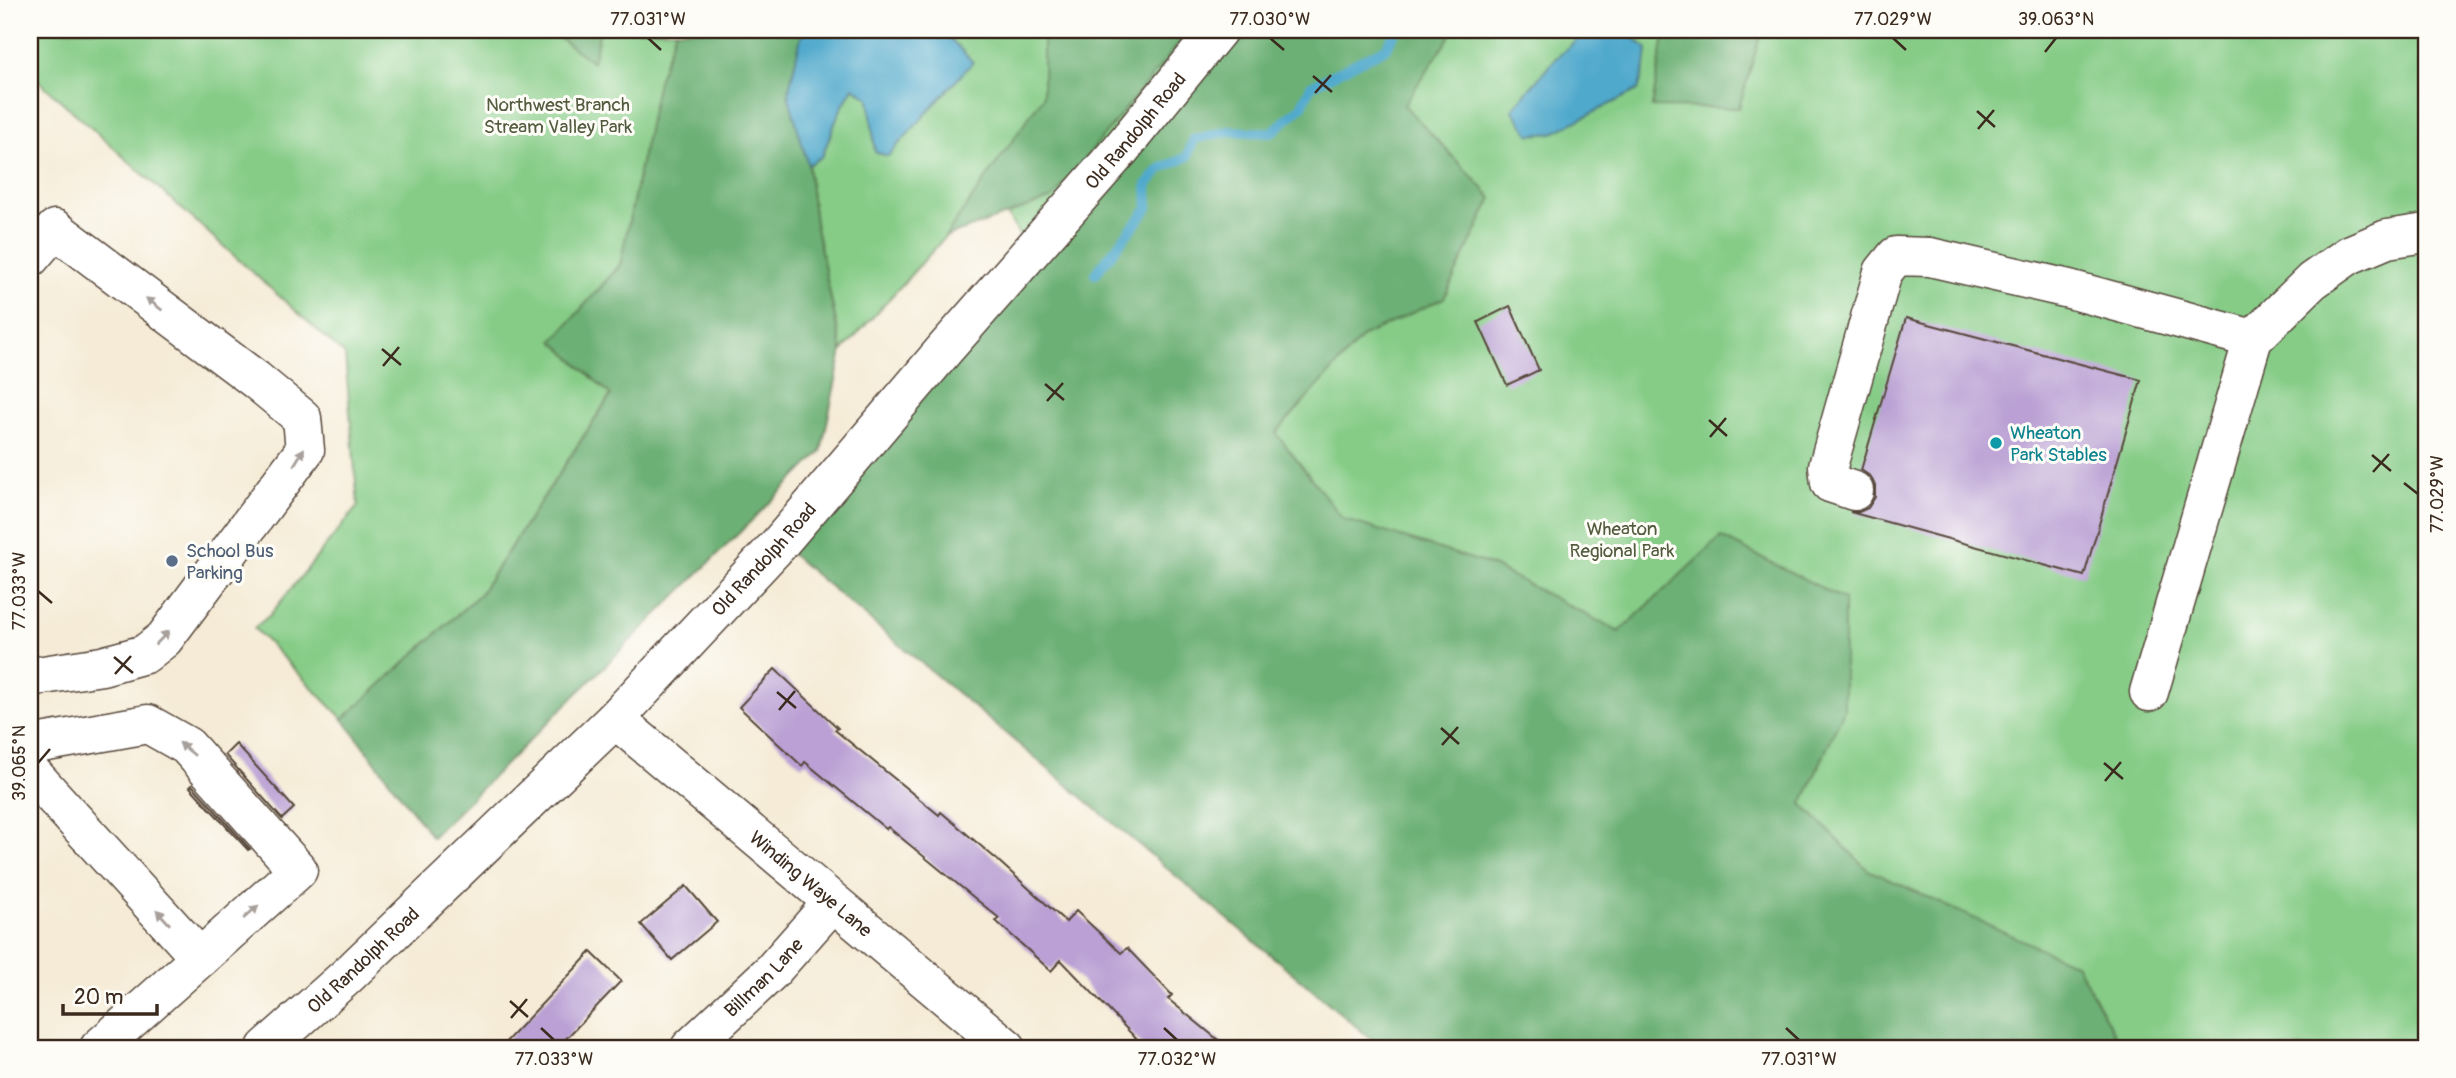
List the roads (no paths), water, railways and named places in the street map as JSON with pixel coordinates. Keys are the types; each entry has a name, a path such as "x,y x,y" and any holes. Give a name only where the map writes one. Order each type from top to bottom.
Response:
{"street":[{"name":"Old Randolph Road","path":"266,1048 346,976 615,719 779,544 945,349 1121,149 1218,30"},
{"path":"30,258 55,229 247,373 302,418 305,450 163,639 145,654 102,666 30,677"},
{"path":"2149,692 2253,340 2312,281 2350,255 2387,239 2426,233"},
{"path":"1854,491 1830,483 1828,466 1883,272 1896,256 1930,257 2069,289 2253,340"},
{"name":"Winding Waye Lane","path":"615,719 1007,1048"},
{"path":"30,745 148,724 187,746 298,870 99,1048"},
{"path":"30,771 200,958"},
{"name":"Billman Lane","path":"690,1048 772,971 832,903"}],"water":[{"path":"809,30 942,30 973,62 888,156 875,152 869,98 853,87 839,113 822,156 808,165 788,94 801,37"},
{"path":"1588,30 1625,30 1647,49 1638,90 1553,133 1530,135 1512,109 1556,58"}],"waterway":[{"path":"1095,274 1148,208 1147,185 1160,169 1187,157 1194,139 1229,131 1271,133 1301,107 1311,86 1386,48 1397,30"}],"place":[{"name":"Wheaton Park Stables","path":"1996,443"},
{"name":"School Bus Parking","path":"172,561"}],"park label":[{"name":"Northwest Branch Stream Valley Park","path":"558,115"},
{"name":"Wheaton Regional Park","path":"1622,539"}]}
